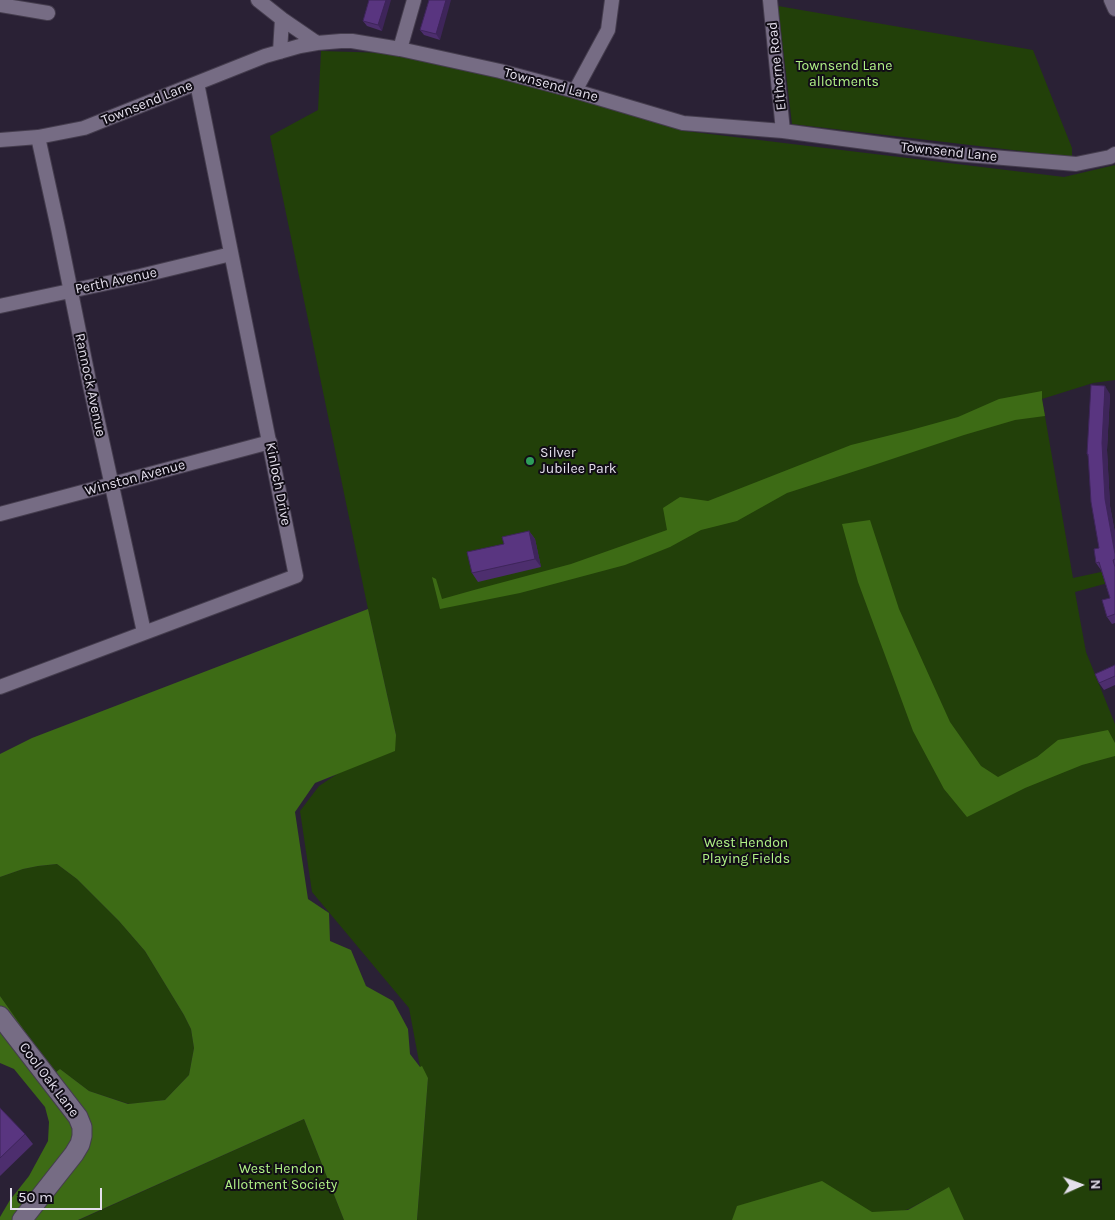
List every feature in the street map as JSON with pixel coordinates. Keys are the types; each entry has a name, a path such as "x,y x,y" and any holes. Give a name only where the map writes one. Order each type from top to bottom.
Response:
{"street":[{"path":"258,0 317,43"},
{"path":"400,49 414,0"},
{"path":"575,91 608,30 612,0"},
{"name":"Elthorne Road","path":"770,0 783,131"},
{"path":"1111,0 1115,9"},
{"path":"0,6 48,13"},
{"path":"280,52 282,19"},
{"name":"Townsend Lane","path":"0,140 38,137 84,128 265,56 317,43 352,41 400,49 500,71 683,123 783,131 956,154 1076,164 1110,157 1115,154"},
{"name":"Kinloch Drive","path":"0,687 296,576 197,83"},
{"name":"Rannock Avenue","path":"38,137 144,632"},
{"name":"Perth Avenue","path":"0,306 231,254"},
{"name":"Winston Avenue","path":"0,514 270,442"},
{"name":"Cool Oak Lane","path":"0,1016 78,1116 82,1127 80,1144 74,1154 22,1220"}],"green space":[{"name":"Townsend Lane allotments","path":"778,6 1033,50 1072,148 1072,157 792,124"},
{"name":"West Hendon Playing Fields","path":"321,51 386,53 570,92 685,131 1064,177 1115,165 1115,380 1093,383 1042,399 1073,578 1115,569 1115,581 1075,592 1086,652 1115,724 1115,1220 963,1220 948,1188 909,1209 873,1220 417,1220 428,1078 420,1067 409,1008 312,892 300,811 319,786 396,735 270,136 318,110"},
{"path":"1042,391 1045,416 1015,420 964,435 787,493 737,521 701,530 670,547 625,565 520,593 440,609 432,577 436,579 442,599 571,564 667,530 663,508 680,497 708,501 851,445 958,417 999,399"},
{"path":"870,520 899,609 950,722 981,766 998,777 1037,757 1058,740 1108,730 1115,743 1115,756 1082,765 1025,788 967,817 944,789 913,731 858,582 842,524"},
{"path":"368,609 396,735 395,751 315,783 295,812 308,899 329,913 330,941 351,950 366,986 393,1001 408,1029 410,1054 420,1067 422,1066 428,1078 417,1220 344,1220 304,1119 78,1220 34,1220 83,1157 90,1143 91,1133 51,1076 60,1069 89,1091 128,1104 165,1100 189,1075 194,1048 191,1029 184,1015 145,951 119,921 77,879 57,864 23,869 0,877 0,754 32,738"},
{"path":"57,864 77,879 119,921 145,951 191,1029 194,1048 189,1075 165,1100 129,1104 89,1091 60,1069 51,1076 40,1054 0,996 0,877 23,869"},
{"path":"0,996 41,1054 0,1007"},
{"path":"0,1029 72,1117 76,1139 19,1220 0,1220 0,1217 10,1200 29,1176 48,1141 49,1122 45,1107 14,1069 0,1063"},
{"name":"West Hendon Allotment Society","path":"304,1119 344,1220 79,1220"},
{"path":"822,1181 872,1212 908,1210 949,1187 964,1220 732,1220 737,1206"}],"building":[{"path":"369,0 386,0 378,25 363,21"},
{"path":"429,0 446,0 436,34 420,30"},
{"path":"1091,385 1105,386 1102,443 1105,499 1115,554 1115,559 1113,560 1115,567 1115,614 1107,617 1102,600 1110,598 1099,562 1096,563 1094,549 1099,548 1091,502 1087,454"},
{"path":"529,531 535,559 472,573 467,552 504,544 502,537"},
{"path":"1115,665 1115,676 1099,683 1095,674"},
{"path":"0,1108 25,1134 0,1158"}],"place":[{"name":"Silver Jubilee Park","path":"530,461"}]}
